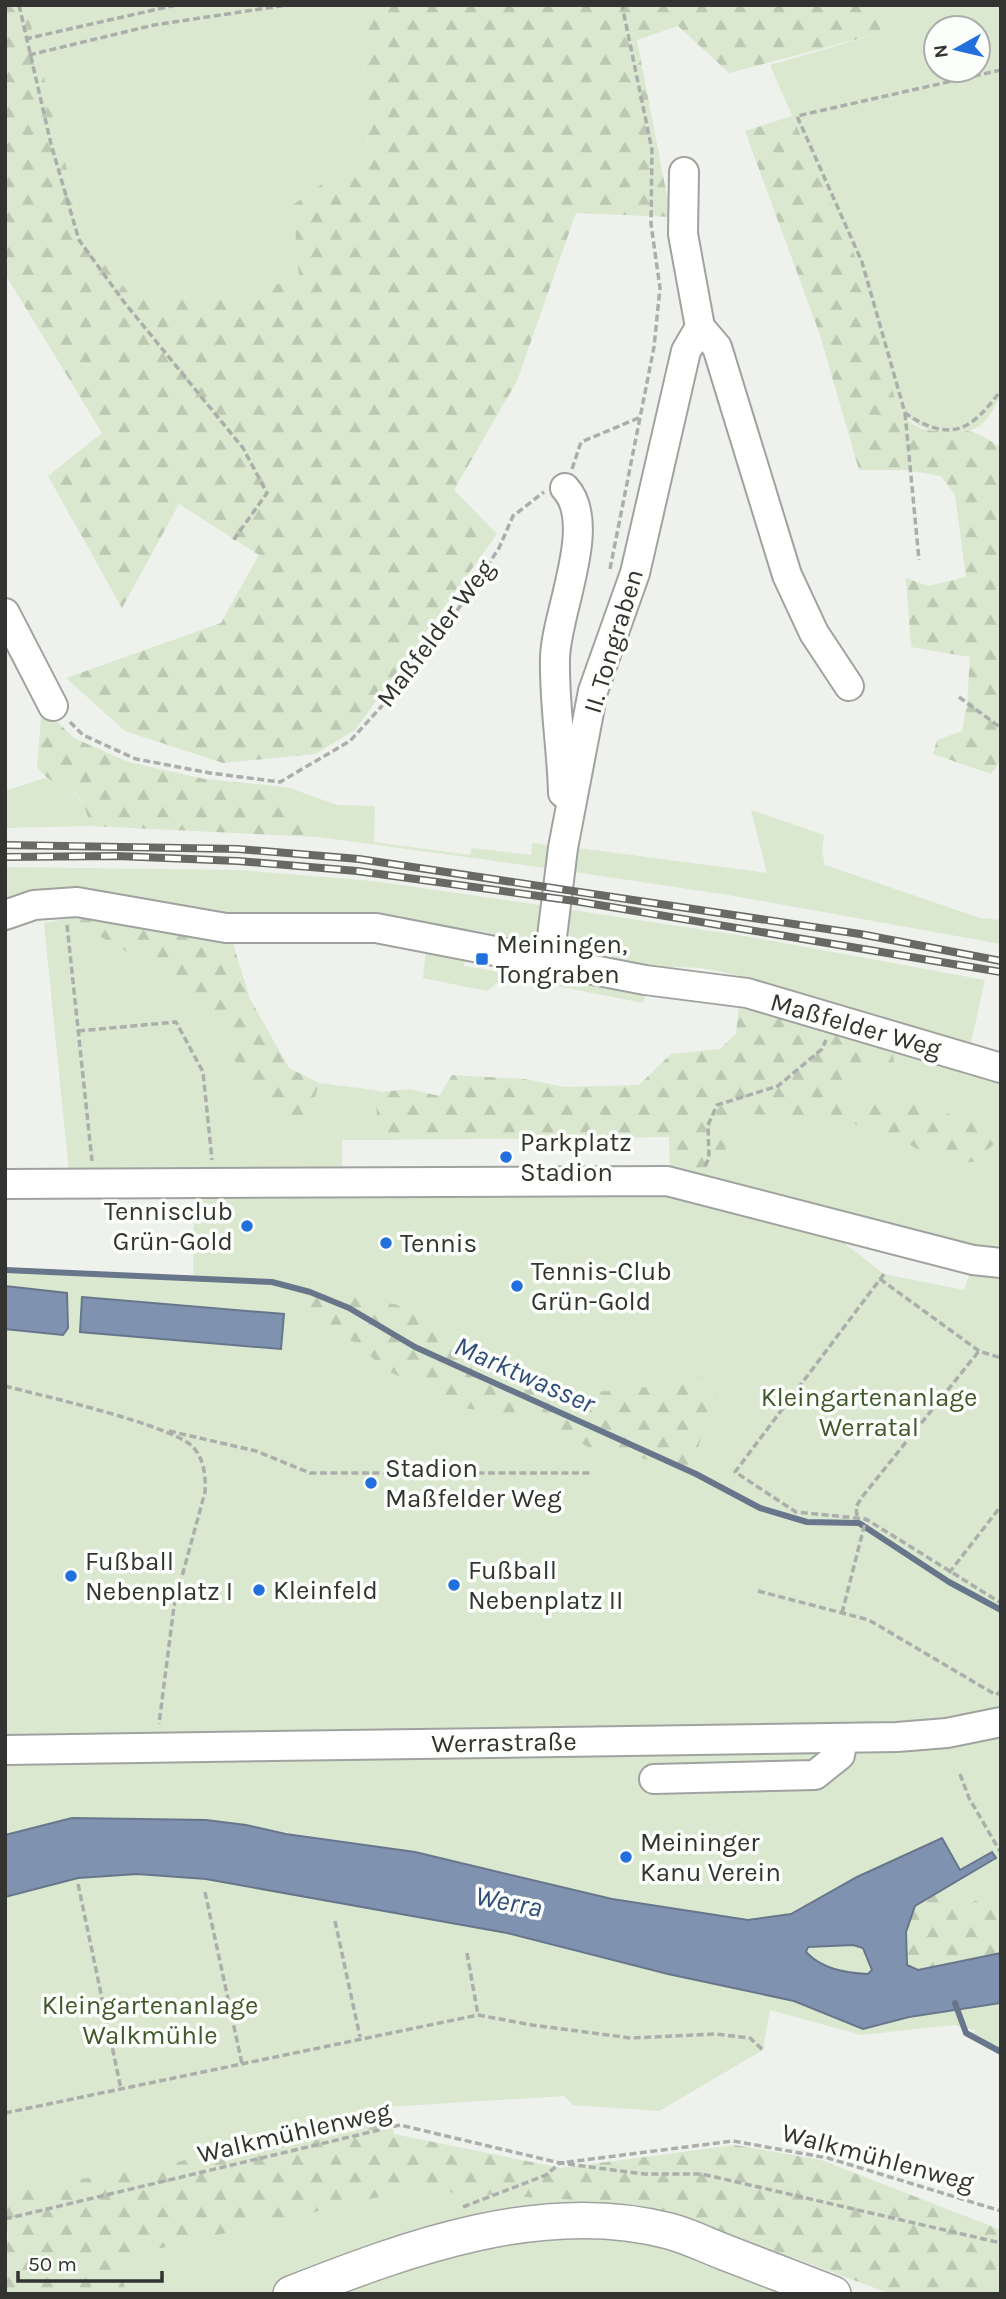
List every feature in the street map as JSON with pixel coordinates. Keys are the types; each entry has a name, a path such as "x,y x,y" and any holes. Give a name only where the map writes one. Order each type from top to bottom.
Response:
{"main road":[{"path":"291,2294 351,2271 469,2236 577,2220 610,2221 671,2232 833,2294"}],"street":[{"path":"684,172 683,234 700,327 717,347 787,575 814,633 849,685"},
{"name":"II. Tongraben","path":"550,961 563,848 593,691 635,573 687,351 700,327"},
{"path":"563,848 563,778 555,658 560,619 577,555 570,494 565,488"},
{"path":"5,612 53,706"},
{"name":"Maßfelder Weg","path":"5,915 34,905 88,903 226,928 376,928 645,979 747,993 1001,1068"},
{"path":"5,1184 667,1181 973,1260 1001,1263"},
{"name":"Werrastraße","path":"5,1750 842,1738 947,1733 1001,1722"},
{"path":"654,1779 815,1775 840,1755 842,1738"}],"path":[{"path":"19,5 24,39 79,240 124,302 243,448 267,493 232,542"},
{"path":"24,39 176,5"},
{"path":"29,55 154,25 288,5"},
{"path":"609,573 642,416 654,347 660,288 652,224 652,150 622,5"},
{"path":"919,560 905,413 862,262 797,116 1001,70"},
{"path":"905,413 922,424 944,429 963,427 979,419 1001,390"},
{"path":"565,488 581,442 642,416"},
{"name":"Maßfelder Weg","path":"53,706 83,735 136,759 210,773 280,782 349,741 402,684 470,593 499,548 513,516 535,496 555,486 565,488"},
{"path":"959,697 1001,728"},
{"path":"66,919 93,1171"},
{"path":"695,1187 709,1158 708,1125 717,1105 778,1086 822,1049 836,1021"},
{"path":"78,1031 176,1022 203,1072 214,1185"},
{"path":"884,1274 735,1472 796,1512 857,1516 866,1520 1001,1603"},
{"path":"880,1279 979,1350 1001,1358"},
{"path":"857,1516 856,1507 862,1497 979,1350"},
{"path":"5,1386 160,1429 256,1451 310,1473 591,1473"},
{"path":"160,1429 194,1447 206,1473 205,1492 188,1545 168,1636 157,1736 160,1747"},
{"path":"949,1573 1001,1506"},
{"path":"842,1613 866,1520"},
{"path":"758,1591 869,1620 996,1695 1001,1691"},
{"path":"960,1774 969,1798 1001,1853"},
{"path":"78,1884 121,2089"},
{"path":"205,1892 242,2064"},
{"path":"335,1921 360,2037"},
{"path":"467,1953 478,2015"},
{"path":"5,2113 360,2037 478,2015 631,2038 716,2034 750,2038 763,2050"},
{"name":"Walkmühlenweg","path":"5,2219 400,2125 560,2163 733,2141 828,2158 1001,2211"},
{"path":"456,2209 546,2175 560,2163 644,2174 702,2174 1001,2243"}],"green space":[{"path":"5,5 26,5 83,234 132,297 221,299 299,278 293,205 368,151 362,5 875,5 881,33 729,73 678,26 637,40 671,217 576,213 517,381 454,490 497,534 355,730 315,754 223,763 125,731 66,678 221,623 259,555 179,504 122,608 48,476 102,433 5,274"},
{"path":"26,5 362,5 368,152 293,205 299,278 221,299 132,297 83,234"},
{"path":"875,5 1001,5 1001,396 986,420 975,428 963,433 937,432 913,422 896,403 855,259 770,65 881,33"},
{"path":"792,116 856,259 896,403 910,422 918,427 934,431 970,431 1001,447 1001,760 991,774 933,754 937,740 962,731 967,705 970,657 911,647 906,578 928,586 966,577 955,495 941,476 905,470 859,470 820,335 745,131"},
{"path":"42,707 74,738 128,762 205,779 267,785 283,807 315,827 319,837 90,826 80,799 68,788 45,776 37,767"},
{"path":"45,778 63,785 75,794 84,808 90,826 5,828 5,791"},
{"path":"267,785 290,788 337,805 375,806 374,842 470,855 472,848 531,855 532,843 555,846 553,869 319,837 315,827 283,807"},
{"path":"751,810 824,835 822,851 825,865 980,918 1001,920 1001,944 728,895 568,871 571,853 578,848 767,873"},
{"path":"5,867 238,870 373,881 547,906 535,935 524,942 507,943 507,936 468,929 466,934 277,917 5,903"},
{"path":"565,909 751,937 985,980 971,1043 811,995 713,970 633,966 601,960 575,946 565,923"},
{"path":"93,913 232,940 250,999 289,1068 319,1083 313,1105 299,1121 283,1118 240,1082 232,1053 218,1027 198,1004 174,983 119,947 66,919 68,915"},
{"path":"66,919 147,964 198,1004 218,1027 232,1053 240,1082 313,1105 319,1083 374,1090 377,1115 375,1140 342,1140 342,1178 69,1172 44,923"},
{"path":"426,950 465,958 464,966 494,971 497,965 646,994 643,1003 506,976 487,991 423,978"},
{"path":"739,1004 893,1053 1001,1082 1001,1258 675,1178 754,1050"},
{"path":"739,1004 893,1053 894,1063 854,1071 840,1095 865,1102 908,1099 981,1126 998,1140 975,1162 943,1163 892,1135 837,1119 750,1114 729,1117 724,1164 694,1175 670,1175 669,1137 375,1140 377,1115 374,1090 382,1092 410,1089 439,1096 452,1075 525,1079 564,1087 639,1085 671,1054 720,1049 736,1034"},
{"path":"685,1192 822,1226 884,1274 964,1290 972,1267 1001,1269 1001,2036 953,2025 861,2035 770,2010 763,2050 659,2111 573,2105 564,2096 386,2107 162,2166 5,2191 5,1897 78,1878 137,1874 206,1879 507,1933 596,1957 769,1996 612,1899 415,1852 205,1820 72,1818 5,1835 5,1329 63,1335 68,1328 67,1293 5,1286 5,1270 193,1280 194,1195","holes":["82,1297 283,1314 281,1348 80,1332"]},
{"path":"308,1286 440,1314 449,1341 507,1371 569,1389 612,1391 698,1377 711,1379 716,1393 693,1463 681,1468 633,1456 593,1450 537,1417 463,1408 382,1368 360,1345 333,1332 318,1313 298,1296 301,1288"},
{"path":"1001,1886 1001,1953 918,1970 907,1965 906,1938 910,1919 914,1911 930,1896 942,1888 957,1911"},
{"path":"991,2025 1001,2033 1001,2056 971,2033"},
{"path":"386,2107 394,2134 561,2168 735,2145 821,2160 1001,2230 1001,2294 891,2294 669,2211 592,2201 409,2190 119,2258 126,2294 5,2294 5,2241 8,2240 5,2191 162,2166"},
{"path":"409,2190 592,2201 669,2211 794,2255 780,2294 126,2294 119,2258"}],"water":[{"path":"5,1286 67,1293 68,1328 63,1335 5,1329"},
{"path":"82,1297 284,1314 281,1349 80,1332"},
{"name":"Werra","path":"72,1818 206,1820 415,1852 612,1899 748,1920 791,1914 857,1877 942,1838 960,1870 992,1852 996,1858 915,1906 906,1932 907,1965 918,1970 1001,1953 1001,2003 909,2017 863,2029 794,2001 668,1974 507,1933 206,1879 137,1874 78,1878 5,1897 5,1835","holes":["853,1945 863,1948 872,1970 868,1974 834,1969 806,1952 808,1947"]}],"waterway":[{"name":"Marktwasser","path":"5,1270 272,1282 310,1292 349,1308 415,1347 696,1474 760,1508 807,1522 859,1523 949,1582 1001,1610"},
{"path":"955,2003 966,2033 1001,2052"}],"railway":[{"path":"5,845 238,849 359,859 860,934 1001,961"},
{"path":"5,857 117,856 238,861 357,871 575,901 1001,972"}],"place":[{"name":"Meiningen, Tongraben","path":"482,959"},
{"name":"Parkplatz Stadion","path":"506,1157"},
{"name":"Tennisclub Grün-Gold","path":"247,1226"},
{"name":"Tennis","path":"386,1243"},
{"name":"Tennis-Club Grün-Gold","path":"517,1286"},
{"name":"Stadion Maßfelder Weg","path":"371,1483"},
{"name":"Fußball Nebenplatz I","path":"71,1576"},
{"name":"Fußball Nebenplatz II","path":"454,1585"},
{"name":"Kleinfeld","path":"259,1590"},
{"name":"Meininger Kanu Verein","path":"626,1857"}],"park label":[{"name":"Kleingartenanlage Werratal","path":"869,1412"},
{"name":"Kleingartenanlage Walkmühle","path":"150,2020"}]}
